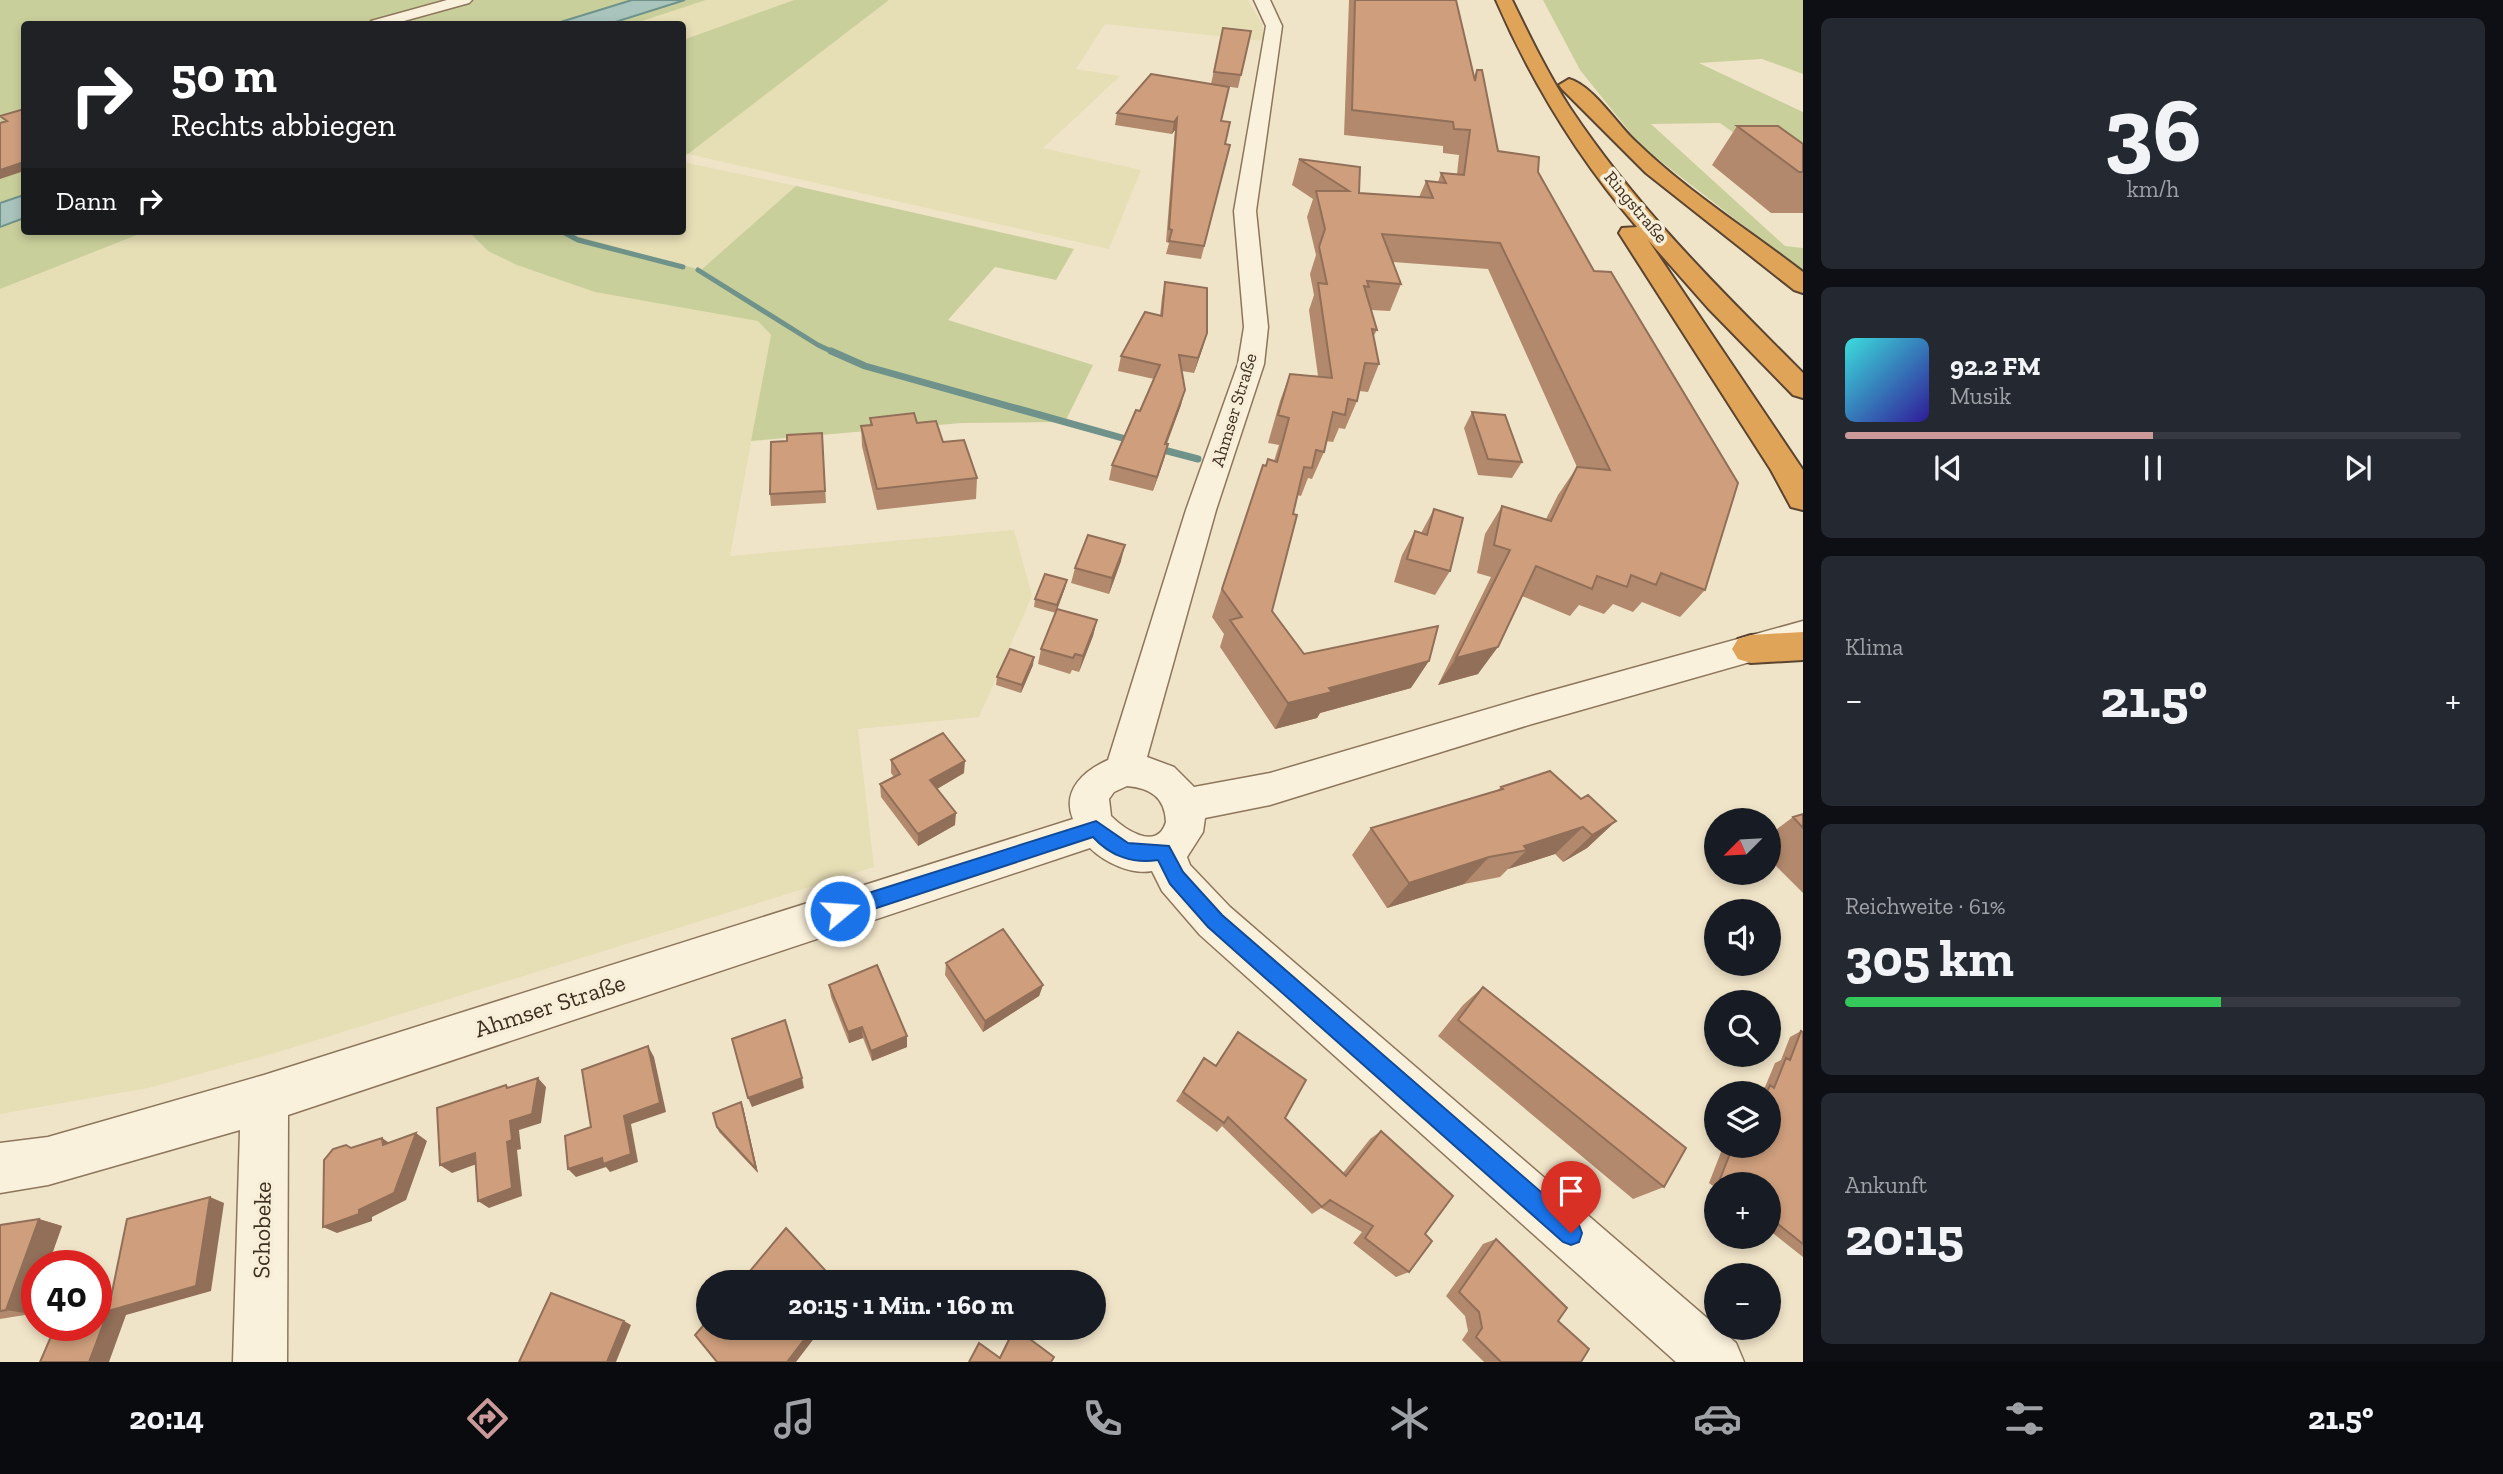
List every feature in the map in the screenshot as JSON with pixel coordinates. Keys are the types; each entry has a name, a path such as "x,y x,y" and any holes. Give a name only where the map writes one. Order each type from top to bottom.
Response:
{"highway":[{"name":"Ringstraße","path":"1504,0 1526,50 1550,94 1638,214 1755,341 1803,388"},
{"name":"Ringstraße","path":"1668,212 1595,125 1566,80 1592,103 1630,148 1683,193 1803,285"},
{"path":"1588,149 1582,157 1795,476 1803,499"},
{"path":"1751,649 1803,646"}],"street":[{"path":"388,21 464,0"},
{"name":"Ahmser Straße","path":"1124,770 1201,510 1251,364 1256,327 1245,211 1274,26 1262,0"},
{"path":"1185,805 1270,789 1532,710 1803,635"},
{"path":"1124,770 1143,771 1161,778 1176,790 1185,805 1187,819 1184,833 1175,844 1163,851 1144,854 1126,851 1108,842 1096,828 1088,803 1099,781 1124,770"},
{"name":"Ahmser Straße","path":"0,1168 48,1161 264,1099 1096,828"},
{"path":"1163,851 1176,878 1215,921 1717,1362"},
{"name":"Schobeke","path":"260,1362 264,1099"}],"shaded area":[{"path":"706,0 794,0 686,39 686,21 642,21"},
{"path":"889,0 1248,0 1262,24 1264,41 1105,24 1076,69 1120,76 1043,148 1141,170 1109,249 688,154"},
{"path":"686,163 796,186 701,270 575,236 686,235"},
{"path":"137,235 472,235 488,251 694,307 758,320 771,335 730,556 1014,530 1032,596 979,717 858,729 874,867 275,1053 148,1088 0,1114 0,289"}],"green space":[{"path":"0,0 632,0 564,21 21,21 21,196 0,203"},
{"path":"685,0 706,0 642,21 618,21"},
{"path":"794,0 889,0 688,154 686,39"},
{"path":"1543,0 1803,0 1803,74 1762,59 1699,63 1803,112 1803,183 1720,123 1651,124 1785,246 1803,248 1803,272 1641,146 1580,70"},
{"path":"796,186 1074,249 1056,280 995,267 948,320 1093,365 1065,422 962,423 751,441 771,335 758,321 595,292 517,265 488,251 472,235 577,235 701,270"},
{"path":"21,219 21,235 137,235 0,289 0,227"}],"water":[{"path":"632,0 685,0 618,21 564,21"},
{"path":"21,196 21,219 0,227 0,203"}],"building":[{"path":"1355,0 1456,0 1475,81 1477,70 1482,70 1498,151 1539,157 1538,172 1594,271 1611,272 1738,483 1705,590 1661,573 1656,585 1631,575 1627,587 1597,576 1592,589 1536,566 1498,647 1456,658 1510,550 1494,545 1502,506 1551,521 1577,467 1610,470 1500,243 1382,234 1401,284 1367,281 1369,287 1364,286 1377,330 1372,329 1379,364 1365,363 1357,401 1348,399 1345,415 1333,412 1324,452 1316,450 1312,468 1304,467 1293,514 1297,515 1272,611 1304,654 1438,626 1429,661 1329,688 1332,692 1288,703 1230,620 1242,617 1222,589 1263,465 1266,466 1268,459 1277,462 1289,418 1278,415 1290,374 1332,378 1318,283 1327,284 1319,247 1325,229 1316,191 1349,191 1299,159 1360,167 1359,193 1433,198 1426,181 1446,183 1441,173 1464,175 1470,130 1454,129 1453,122 1352,110"},
{"path":"1223,28 1251,31 1241,75 1214,72"},
{"path":"1151,74 1229,87 1221,121 1230,122 1225,144 1230,145 1204,246 1169,241 1172,230 1169,229 1177,118 1174,122 1117,113"},
{"path":"21,110 21,163 0,170 0,123 7,121 0,116"},
{"path":"1737,126 1778,126 1803,144 1803,172 1799,172"},
{"path":"1165,282 1207,288 1207,333 1198,358 1179,355 1185,390 1165,444 1168,444 1157,477 1112,465 1136,410 1140,411 1160,365 1121,356 1145,312 1162,316"},
{"path":"1472,412 1505,415 1522,462 1488,459"},
{"path":"914,413 917,423 936,421 943,442 964,440 977,478 877,489 861,426 872,425 870,418"},
{"path":"822,433 825,491 770,494 771,442 787,441 787,435"},
{"path":"1434,509 1463,518 1450,571 1407,559 1415,531 1427,535"},
{"path":"1088,535 1125,545 1112,578 1075,568"},
{"path":"1045,574 1067,580 1057,605 1035,599"},
{"path":"1057,609 1097,620 1083,656 1075,654 1073,658 1041,649"},
{"path":"1010,649 1034,657 1022,685 997,677"},
{"path":"943,733 965,761 930,780 956,813 918,834 880,784 900,774 891,760"},
{"path":"1550,771 1581,799 1588,795 1616,821 1592,835 1583,827 1524,846 1527,850 1489,857 1409,883 1371,828 1503,789 1501,787"},
{"path":"1803,814 1803,828 1793,817"},
{"path":"1003,929 1043,985 985,1021 946,963"},
{"path":"877,965 907,1036 871,1051 862,1027 848,1032 829,985"},
{"path":"1483,987 1686,1148 1664,1187 1458,1020"},
{"path":"785,1020 802,1078 748,1098 732,1039"},
{"path":"1801,1031 1803,1244 1781,1227 1781,1172 1723,1172 1728,1158 1781,1158 1781,1081 1777,1081 1786,1058 1790,1060"},
{"path":"1238,1032 1306,1080 1285,1118 1346,1176 1381,1131 1453,1196 1425,1234 1432,1241 1409,1272 1365,1238 1373,1226 1330,1200 1322,1207 1228,1117 1224,1123 1183,1092 1204,1058 1216,1066"},
{"path":"648,1046 660,1103 624,1116 631,1154 603,1164 602,1158 568,1169 565,1136 591,1127 582,1070"},
{"path":"538,1078 532,1114 510,1121 512,1140 507,1142 512,1188 478,1201 475,1153 440,1165 437,1108 506,1085 507,1088"},
{"path":"741,1102 756,1169 717,1127 713,1113"},
{"path":"416,1133 394,1193 359,1210 359,1214 323,1227 324,1160 333,1149 346,1145 351,1148 382,1138 383,1145"},
{"path":"210,1197 196,1286 112,1310 112,1292 127,1219"},
{"path":"39,1219 28,1250 21,1250 21,1269 6,1310 0,1311 0,1225"},
{"path":"786,1228 825,1270 751,1270"},
{"path":"1496,1239 1567,1308 1558,1321 1589,1349 1581,1362 1501,1362 1476,1337 1482,1328 1479,1312 1459,1292"},
{"path":"551,1293 624,1321 607,1362 519,1362"},
{"path":"699,1340 804,1340 787,1362 717,1362"},
{"path":"1009,1340 1031,1340 1054,1357 1051,1362 969,1362 979,1343 1000,1358"},
{"path":"49,1341 97,1341 89,1362 40,1362"}],"waterway":[{"path":"569,235 578,240 683,267"},
{"path":"698,270 835,353"},
{"path":"831,351 865,366 1133,441"},
{"path":"1156,448 1198,459"}],"route":[{"path":"840,911 1096,828 1108,842 1126,851 1144,854 1163,851 1176,878 1215,921 1571,1233"}]}
